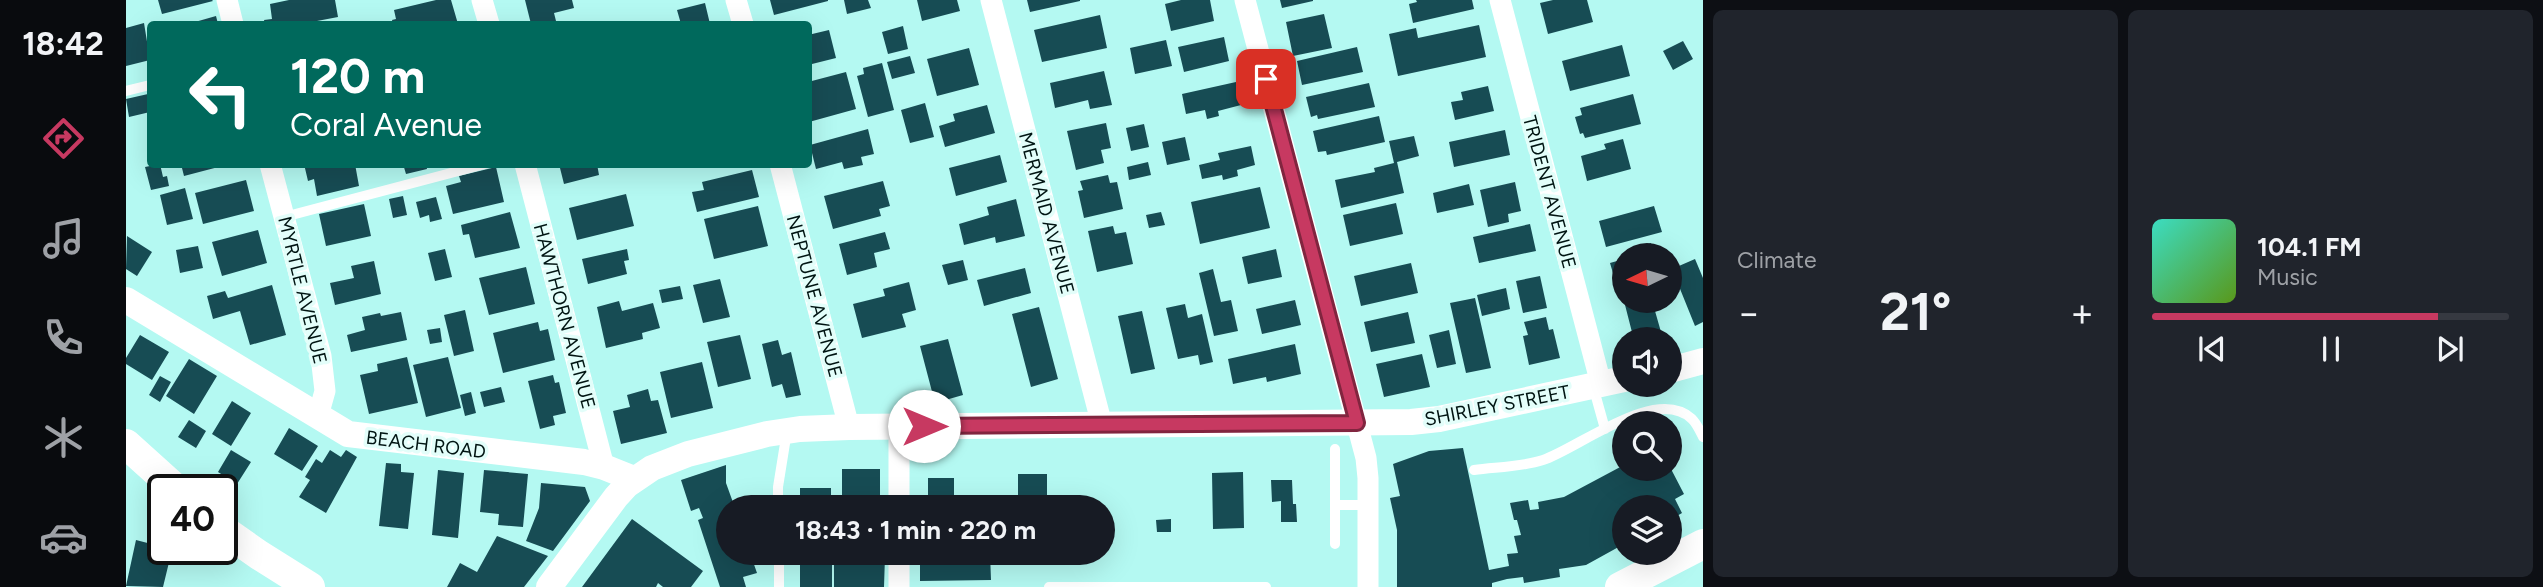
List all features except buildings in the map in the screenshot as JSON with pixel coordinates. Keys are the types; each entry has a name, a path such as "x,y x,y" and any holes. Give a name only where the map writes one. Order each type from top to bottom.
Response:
{"main road":[{"path":"126,444 159,474"},
{"path":"238,540 310,587"},
{"path":"1620,587 1703,544"}],"street":[{"path":"227,0 232,21"},
{"path":"482,0 488,21"},
{"path":"736,0 742,21"},
{"name":"MERMAID AVENUE","path":"991,0 1102,425"},
{"path":"1245,0 1367,467 1368,587"},
{"name":"TRIDENT AVENUE","path":"1500,0 1606,383"},
{"name":"MYRTLE AVENUE","path":"271,168 323,369 325,391 318,416"},
{"name":"HAWTHORN AVENUE","path":"526,168 604,467"},
{"name":"NEPTUNE AVENUE","path":"781,168 849,427"},
{"name":"BEACH ROAD","path":"126,300 318,416 355,435 584,462 634,479"},
{"path":"1682,367 1703,361"},
{"name":"SHIRLEY STREET","path":"549,587 610,503 634,479 679,457 787,430 899,426 1357,423 1439,419 1606,383"},
{"path":"899,426 899,495"},
{"path":"899,565 899,587"}],"lane":[{"path":"126,91 147,86"},
{"path":"284,217 470,168"},
{"path":"1605,429 1606,383"},
{"path":"1474,470 1542,460 1637,413 1664,410 1679,412 1691,418 1703,437"},
{"path":"778,495 787,430"},
{"path":"1335,449 1335,544"},
{"path":"1335,505 1368,505"},
{"path":"779,565 779,587"},
{"path":"1049,587 1266,587"}],"route":[{"path":"924,426 1357,423 1266,79"}]}
